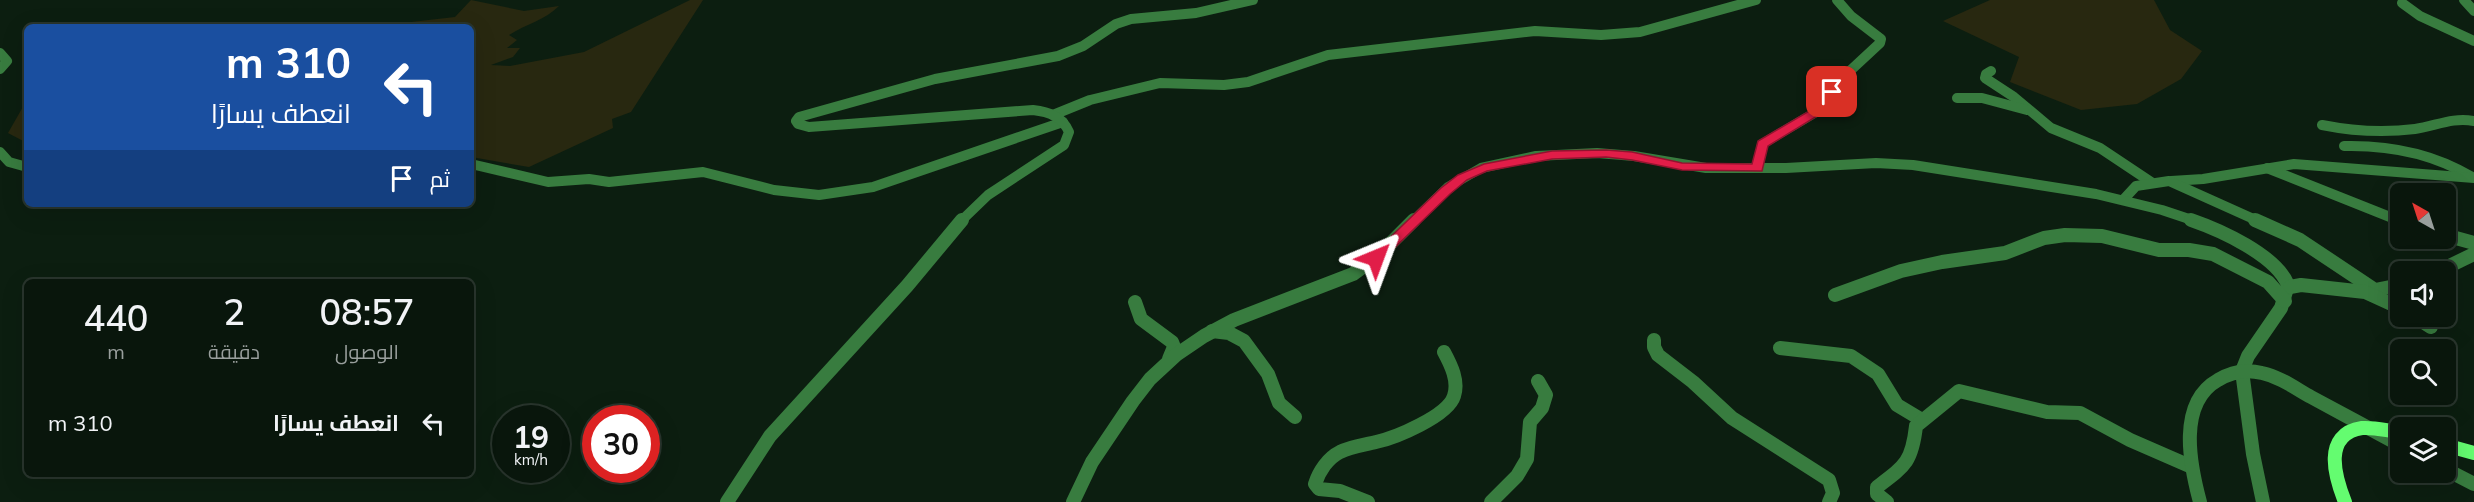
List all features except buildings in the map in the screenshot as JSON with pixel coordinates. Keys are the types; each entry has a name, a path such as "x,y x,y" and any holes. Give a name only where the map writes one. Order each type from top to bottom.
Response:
{"main road":[{"path":"2345,502 2336,480 2334,452 2347,435 2355,430 2367,428 2390,431"},
{"path":"2456,448 2474,453"}],"street":[{"path":"728,502 770,436 907,286 965,216 995,190 1064,145 1069,132 1058,118 1044,111 1015,110 809,127 798,124 796,121 805,114 912,85 1058,56 1083,46 1116,24 1131,19 1196,13 1252,0"},
{"path":"474,165 548,182 589,179 609,182 703,172 774,190 819,195 873,187 1058,118 1090,100 1160,83 1224,85 1248,82 1328,55 1535,31 1601,35 1640,32 1756,0"},
{"path":"1758,168 1762,144 1828,105 1838,82 1880,43 1881,39 1846,12 1837,0"},
{"path":"2464,0 2474,11"},
{"path":"2402,3 2420,15 2474,40"},
{"path":"0,53 6,61 0,69"},
{"path":"1990,70 1984,75 1985,78 2055,130 2100,148 2151,182"},
{"path":"1957,98 1982,99 2033,112"},
{"path":"2322,125 2384,131 2415,129 2461,118 2474,121"},
{"path":"2344,146 2360,145 2415,154 2450,164 2474,178"},
{"path":"0,152 9,162 24,166"},
{"path":"1073,502 1087,470 1147,382 1168,360 1211,330 1361,269 1376,258 1445,191 1462,178 1484,168 1552,155 1606,153 1682,166 1758,168 1882,163 1948,170 2124,199 2203,224 2229,236 2265,259 2287,278 2290,286 2285,301 2252,345 2241,370 2256,476 2263,502"},
{"path":"2124,199 2136,186 2151,182 2212,178 2294,164 2474,178"},
{"path":"2267,168 2390,217"},
{"path":"2169,181 2300,240 2375,290 2390,287"},
{"path":"1835,295 1900,272 2005,253 2044,238 2065,235 2102,236 2159,250 2189,250 2213,254 2268,282 2285,301"},
{"path":"2456,238 2474,243"},
{"path":"2456,263 2474,254"},
{"path":"2290,286 2301,285 2365,292 2390,303"},
{"path":"1135,302 1141,319 1172,342 1174,347 1168,360"},
{"path":"1211,330 1229,333 1244,341 1268,374 1279,403 1295,417"},
{"path":"1654,340 1654,347 1658,355 1693,382 1732,418 1830,480 1833,493 1829,502"},
{"path":"1780,348 1851,356 1878,374 1897,405 1922,420"},
{"path":"1368,502 1340,491 1319,489 1315,484 1317,475 1336,454 1343,450 1383,440 1442,410 1453,400 1455,388 1450,363 1444,352"},
{"path":"2200,502 2192,466 2190,422 2201,392 2214,380 2241,370 2259,371 2275,376 2390,440"},
{"path":"1491,502 1517,476 1527,459 1530,422 1542,408 1546,395 1538,381"},
{"path":"1887,502 1877,494 1877,487 1901,469 1913,452 1916,426 1954,393 1966,392 2047,412 2080,413 2130,440 2192,466"},
{"path":"2456,475 2474,484"}],"shaded area":[{"path":"471,0 524,11 559,6 548,15 509,35 517,40 507,48 520,48 513,57 491,65 510,66 584,52 690,0 703,0 631,112 612,119 613,128 529,167 474,158 474,24 393,24 455,17"},
{"path":"1990,0 2154,0 2170,30 2202,51 2181,79 2137,104 2081,110 2010,82 2019,57 1943,21"},
{"path":"24,105 24,141 8,133"}],"route":[{"path":"1376,258 1429,205 1472,172 1504,163 1580,153 1632,156 1704,168 1758,168 1762,144 1828,105 1832,92"}]}
